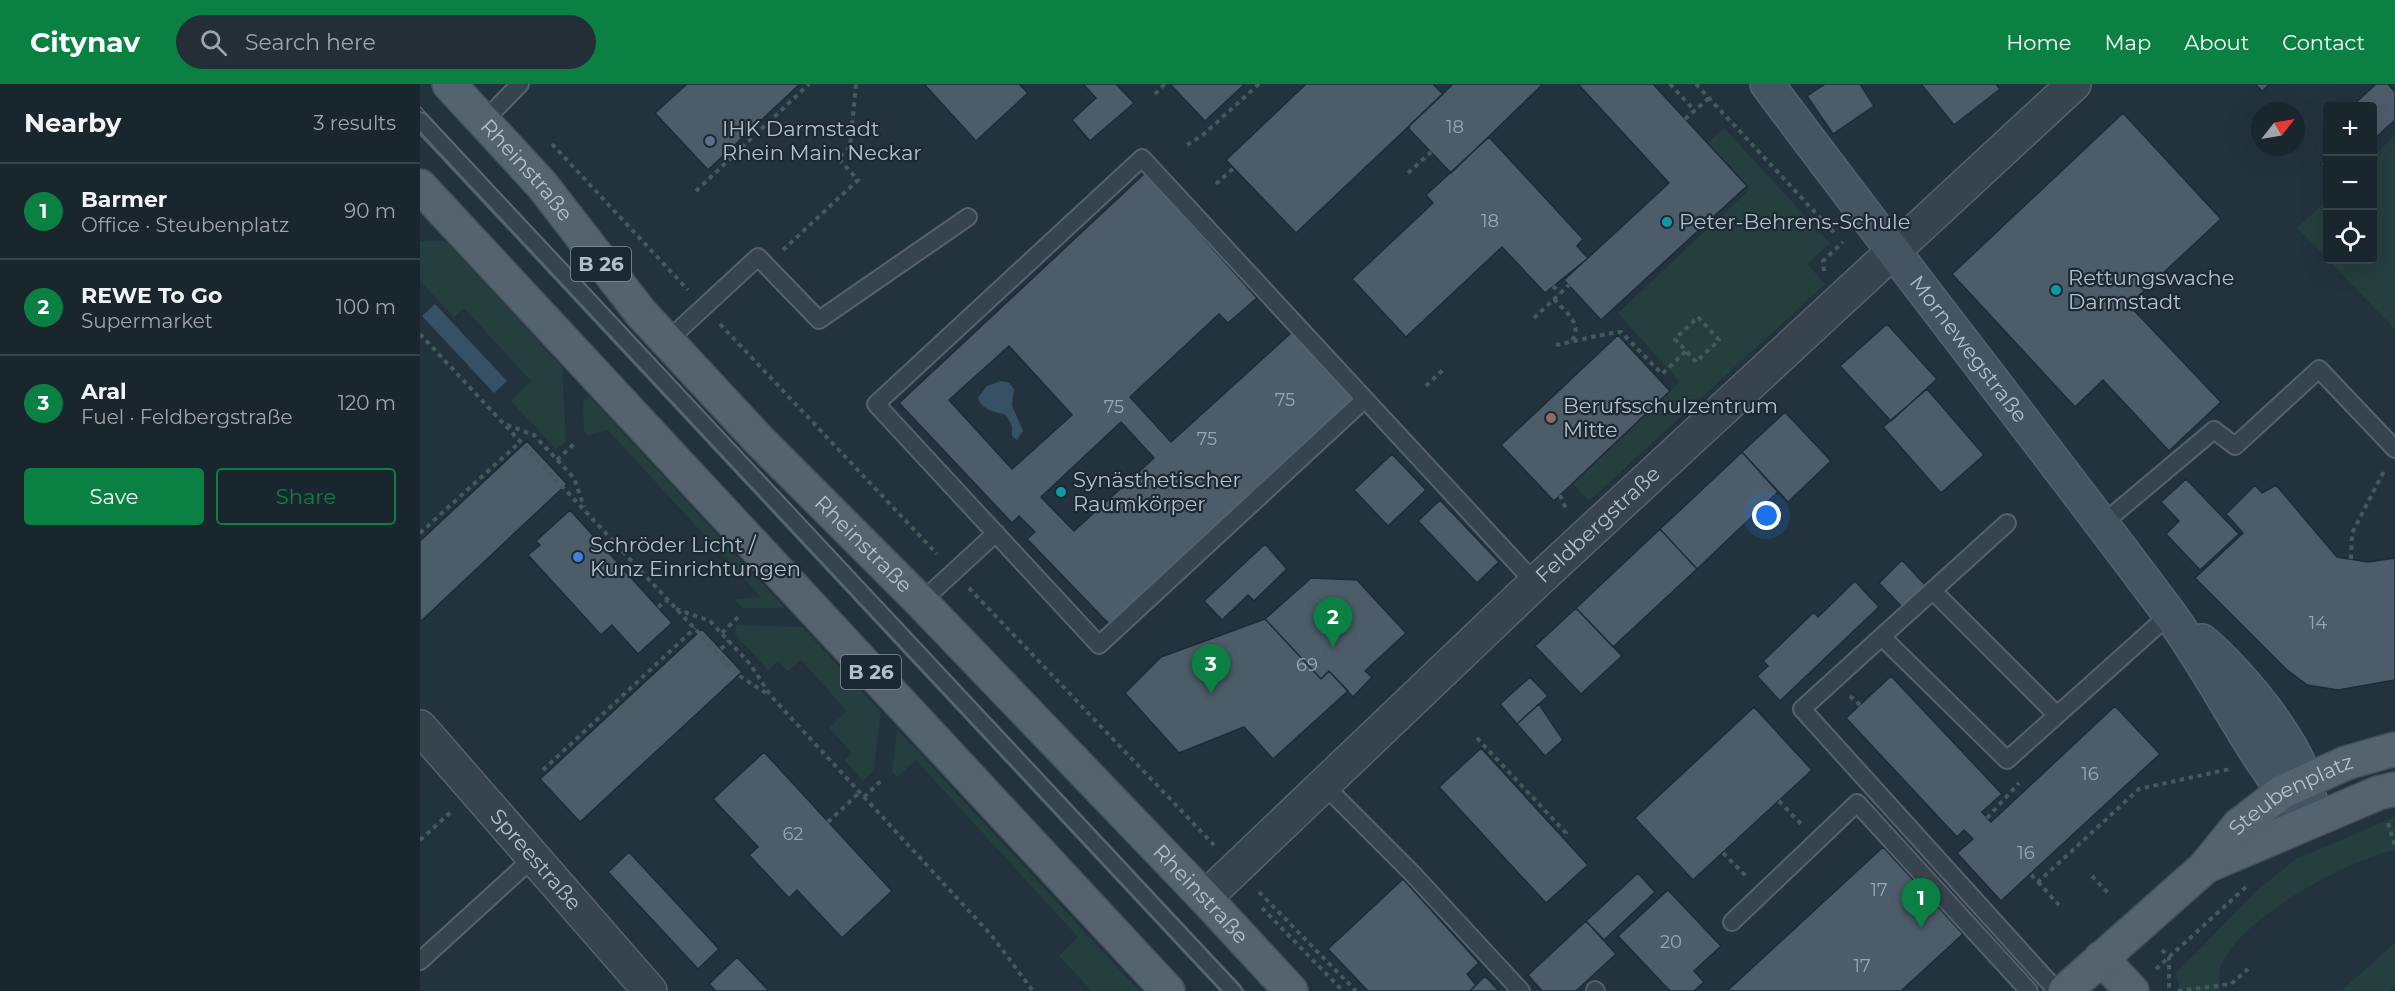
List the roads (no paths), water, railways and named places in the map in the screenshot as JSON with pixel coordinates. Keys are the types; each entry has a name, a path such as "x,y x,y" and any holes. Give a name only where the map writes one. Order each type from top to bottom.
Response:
{"main road":[{"name":"Rheinstraße","path":"449,84 542,185 623,293 667,341 758,439 921,603 1205,898 1291,991"},
{"name":"B 26","path":"420,186 1168,991"},
{"name":"Steubenplatz","path":"2065,991 2205,867 2239,825 2294,786 2346,763 2395,749"},
{"name":"Steubenplatz","path":"2205,867 2309,822 2390,802"},
{"path":"2101,958 2131,991"}],"street":[{"name":"Mornewegstraße","path":"1767,84 2170,614 2294,786 2309,822"},
{"name":"Feldbergstraße","path":"1205,898 1535,583 2074,84"},
{"name":"Spreestraße","path":"420,727 650,991"}],"lane":[{"path":"484,121 520,84"},
{"name":"Rheinstraße","path":"420,121 1233,991"},
{"path":"1365,399 1099,645 876,404 1142,158 1340,378 1365,399 1535,583"},
{"path":"667,341 704,307 763,261 819,320 968,217"},
{"path":"2102,525 2214,430 2235,446 2319,369 2395,449"},
{"path":"2007,523 1802,709 2057,991"},
{"path":"921,603 996,534"},
{"path":"1933,591 2057,715"},
{"path":"1882,636 2007,760 2170,614"},
{"path":"1323,784 1411,872 1521,991"},
{"path":"1732,922 1857,803 2029,991"},
{"path":"420,961 533,858"}],"water":[{"path":"435,304 507,381 494,393 422,316"},
{"path":"1001,381 1009,383 1014,389 1012,405 1023,431 1017,440 1012,436 1012,426 1006,415 986,408 978,398 987,386"}],"tram line":[{"path":"420,107 1244,991"},
{"path":"420,132 1222,991"}],"place":[{"name":"IHK Darmstadt Rhein Main Neckar","path":"710,141"},
{"name":"Peter-Behrens-Schule","path":"1667,222"},
{"name":"Rettungswache Darmstadt","path":"2056,290"},
{"name":"Berufsschulzentrum Mitte","path":"1551,418"},
{"name":"Synästhetischer Raumkörper","path":"1061,492"},
{"name":"Schröder Licht / Kunz Einrichtungen","path":"578,557"},
{"name":"REWE To Go","path":"1333,647"},
{"name":"Aral","path":"1211,694"},
{"name":"Barmer","path":"1921,928"}]}
